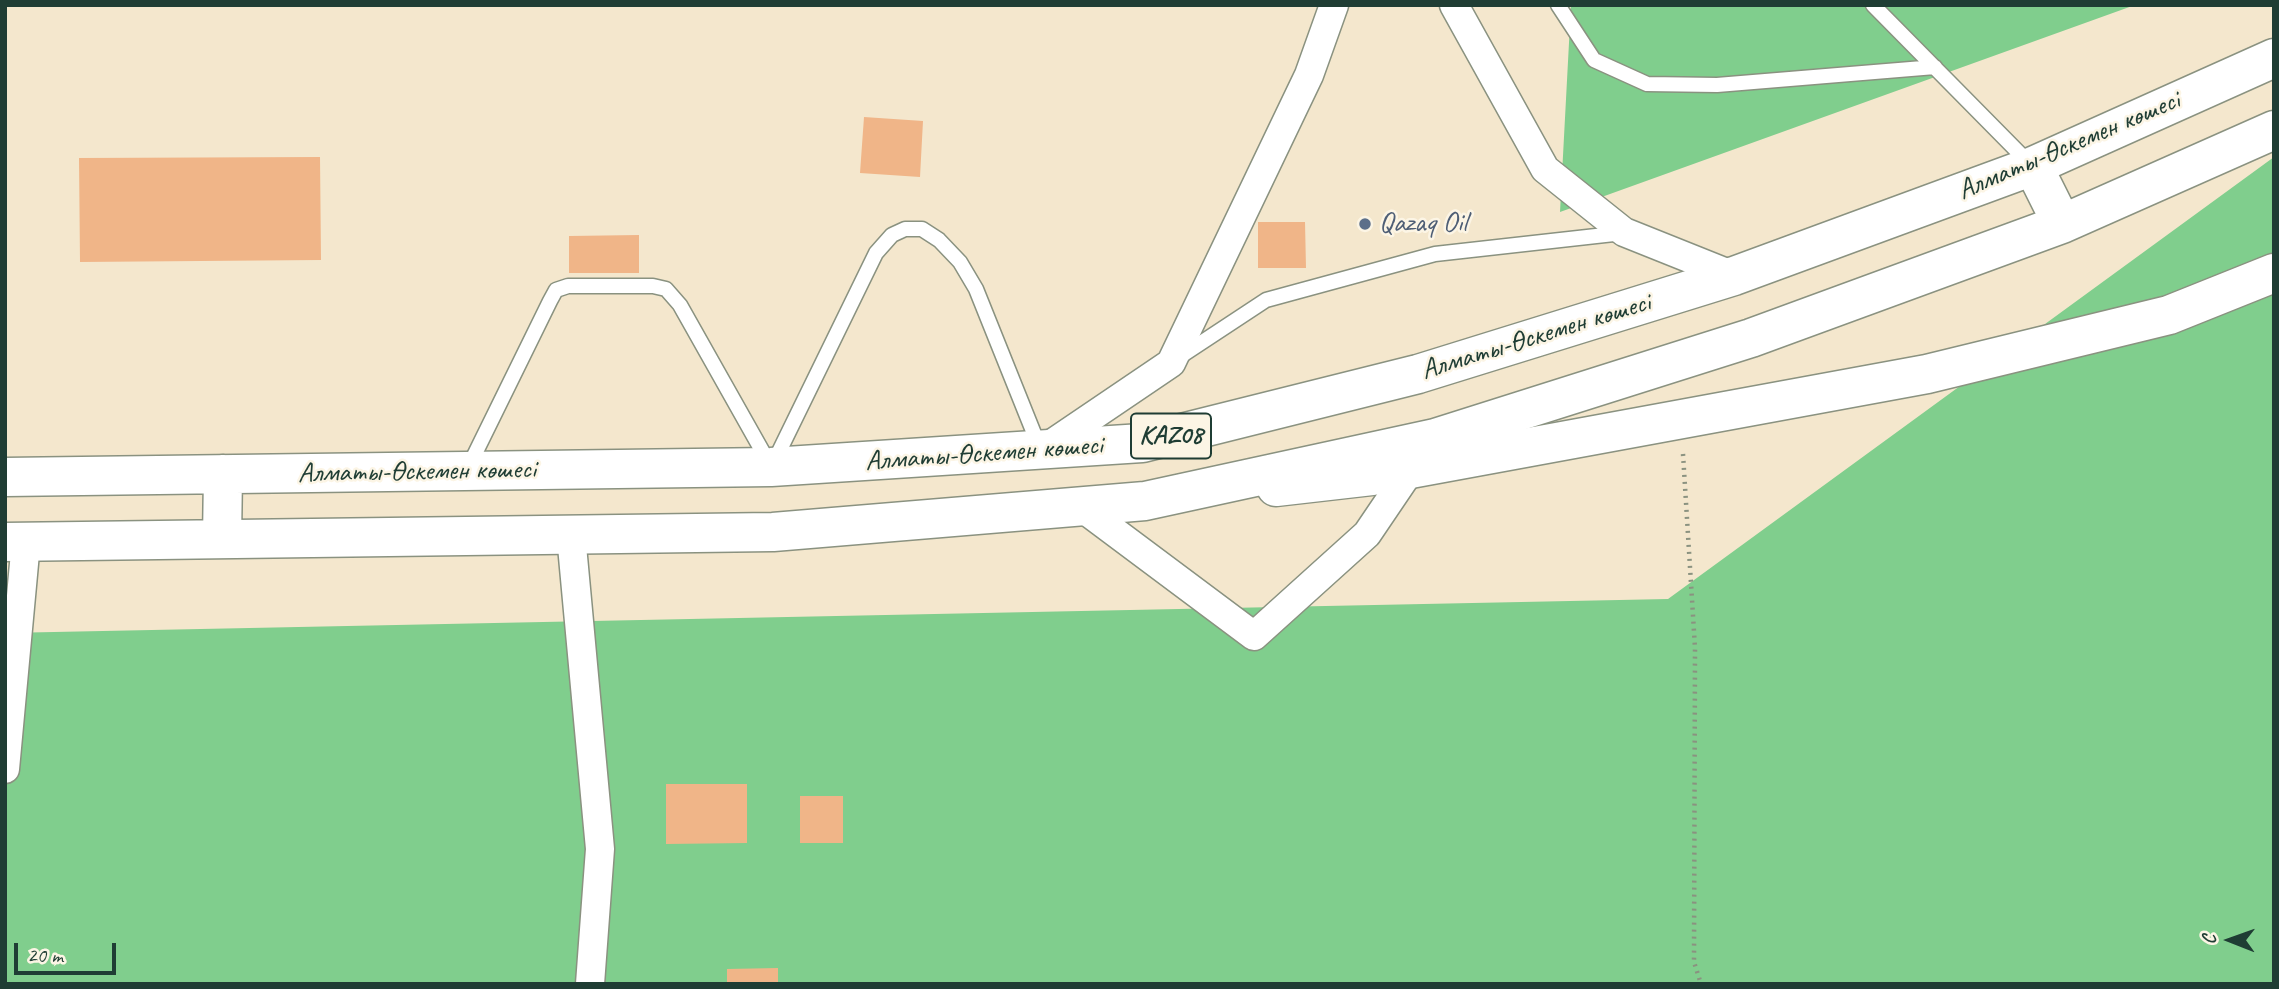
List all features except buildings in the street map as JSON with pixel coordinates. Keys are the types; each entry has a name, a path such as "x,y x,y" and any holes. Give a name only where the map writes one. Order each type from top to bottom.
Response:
{"main road":[{"name":"Алматы-Өскемен көшесі","path":"5,477 771,467 1142,443 1418,374 1734,276 2033,166 2274,58"},
{"name":"Алматы-Өскемен көшесі","path":"16,542 773,532 1145,501 1435,438 1751,338 2062,224 2274,130"},
{"path":"2033,166 2062,224"},
{"path":"1145,501 1372,476 1927,374 2169,315 2274,273"},
{"path":"222,540 223,474"}],"street":[{"path":"1041,451 1171,363 1309,75 1334,5"},
{"path":"1454,5 1545,169 1624,232 1734,276"},
{"path":"1080,506 1254,636 1367,534 1411,469"},
{"path":"571,535 600,849 590,984"},
{"path":"5,769 16,542"}],"lane":[{"path":"1558,5 1594,60 1647,84 1717,85 1935,67"},
{"path":"1873,5 2033,166"},
{"path":"771,467 876,253 892,235 905,229 922,229 939,240 960,262 976,289 1041,451"},
{"path":"1171,363 1266,300 1434,254 1624,232"},
{"path":"466,471 556,290 568,286 653,286 666,289 680,305 771,467"}],"path":[{"path":"1681,419 1695,648 1694,962 1700,984"}],"green space":[{"path":"1571,5 2135,5 1560,212"},
{"path":"2274,157 2274,984 5,984 5,633 1668,599"}],"place":[{"name":"Qazaq Oil","path":"1365,224"}]}
